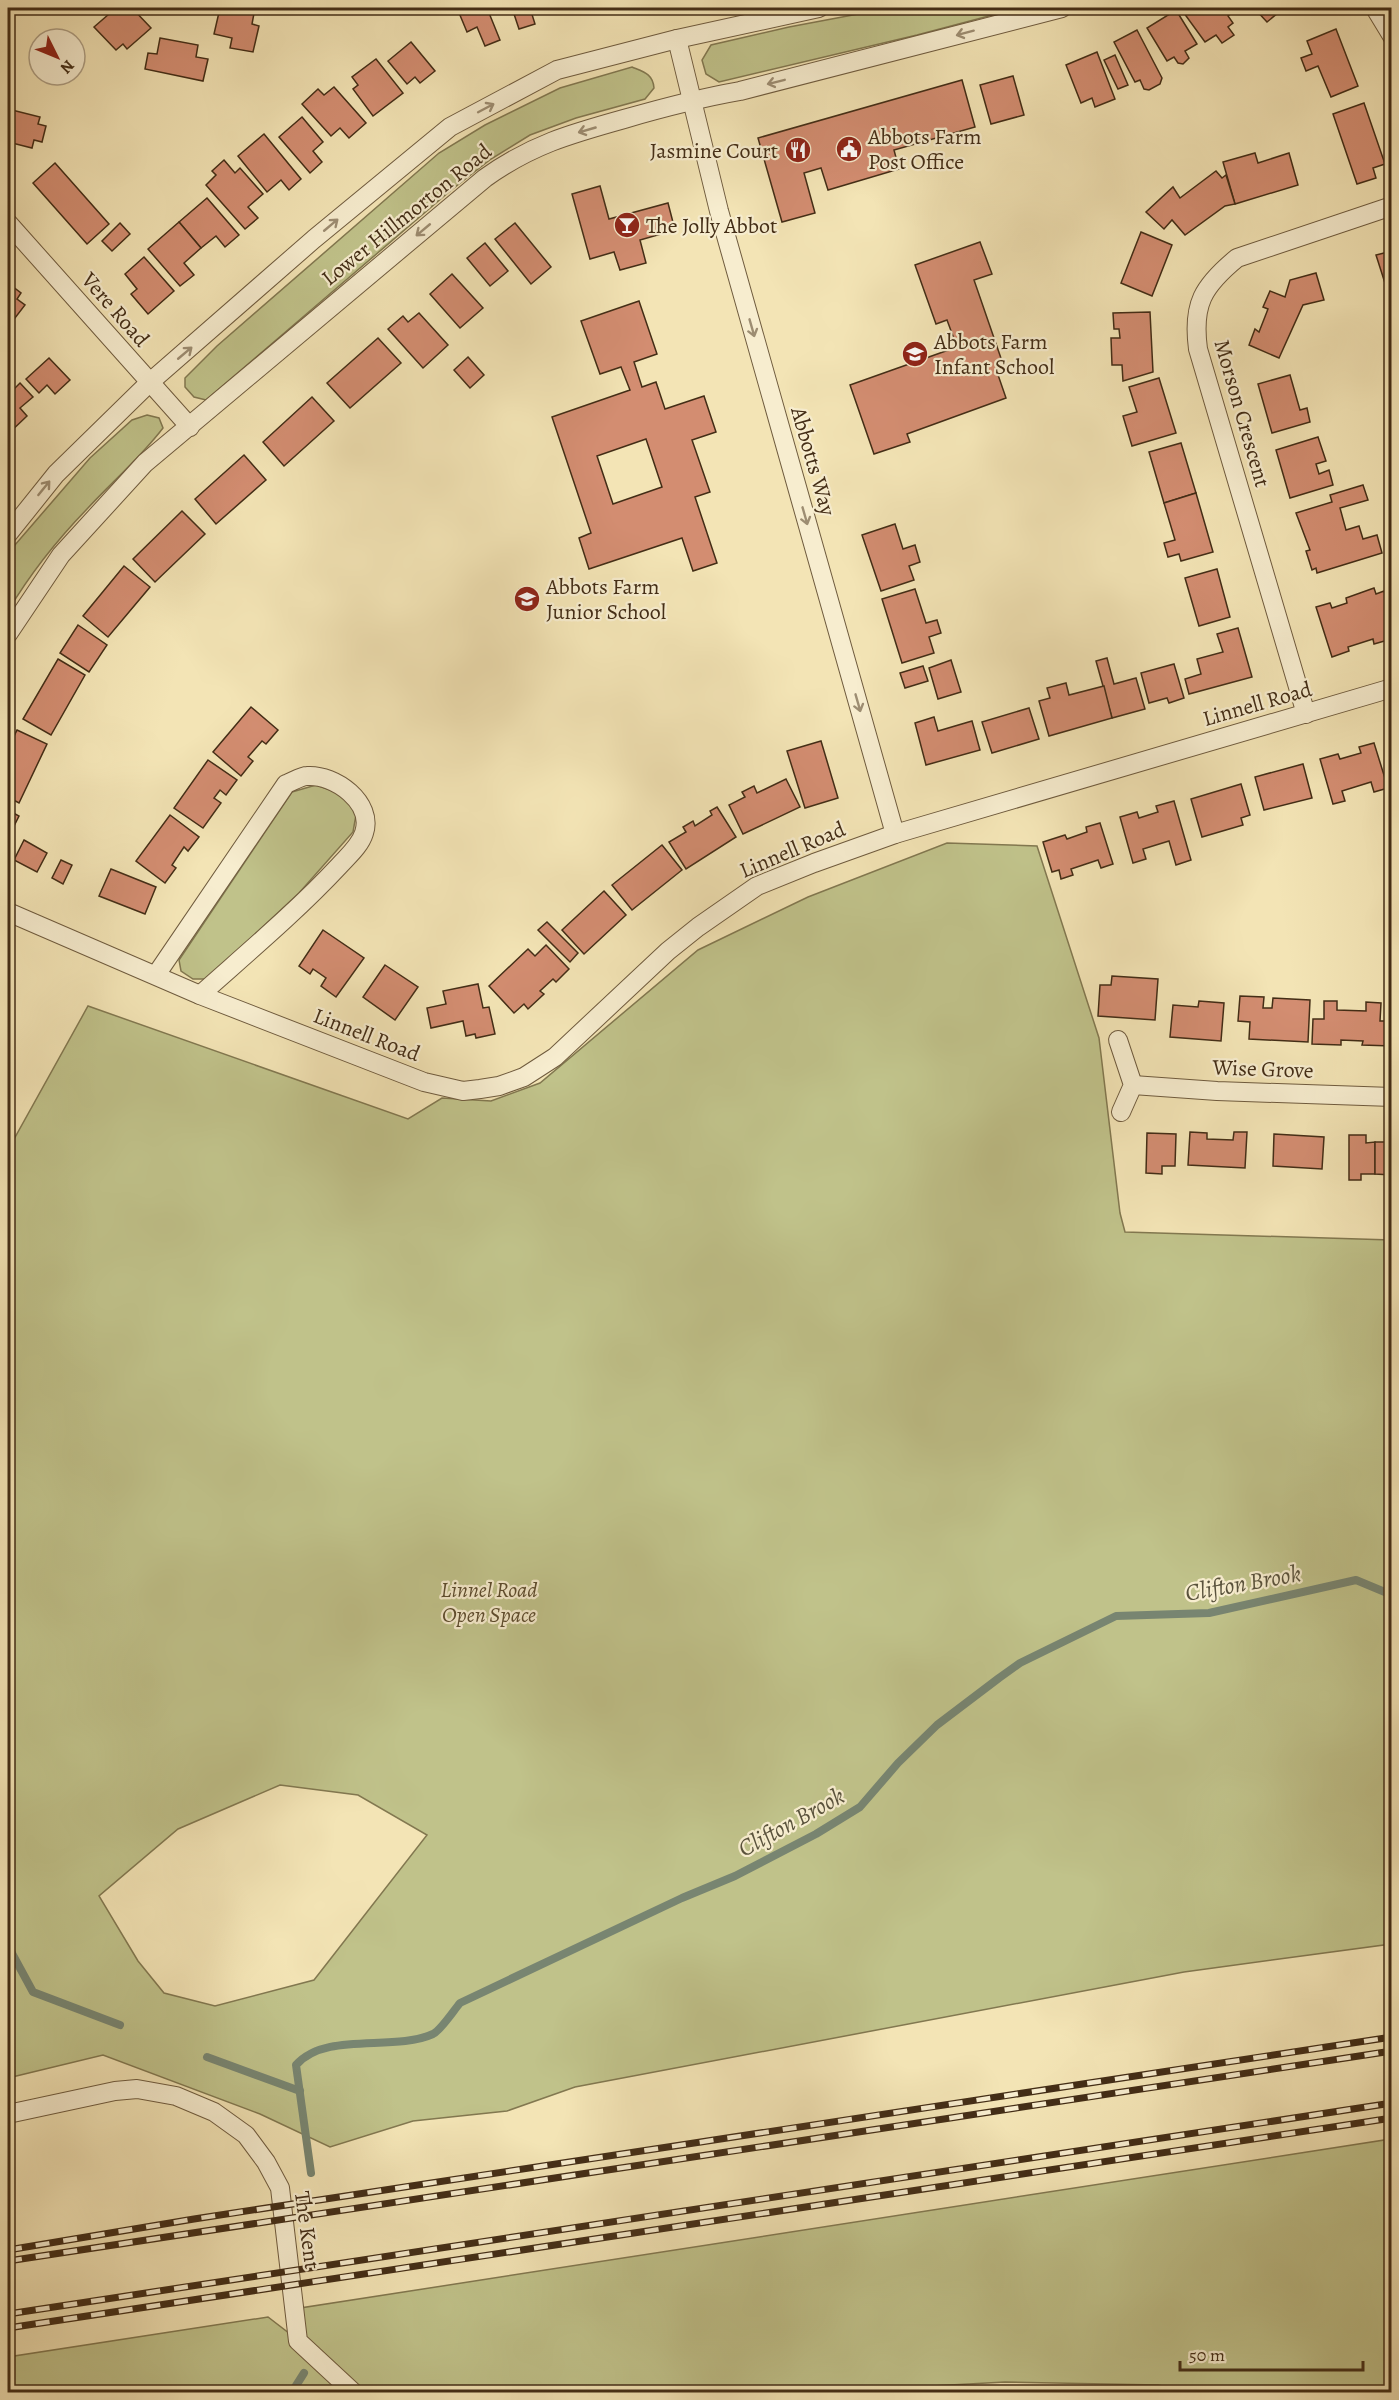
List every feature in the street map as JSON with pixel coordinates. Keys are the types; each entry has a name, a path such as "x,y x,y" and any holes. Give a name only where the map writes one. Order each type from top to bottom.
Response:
{"street":[{"name":"Lower Hillmorton Road","path":"8,534 56,474 149,383 314,239 450,127 557,70 678,39 819,8"},
{"name":"Lower Hillmorton Road","path":"8,634 61,555 145,463 485,178 511,159 542,144 581,131 693,100 740,91 1062,8"},
{"path":"1375,8 1392,36"},
{"name":"Abbotts Way","path":"678,39 736,272 895,834"},
{"name":"Morson Crescent","path":"1306,714 1198,349 1195,326 1199,305 1208,285 1237,258 1392,206"},
{"name":"Vere Road","path":"8,223 190,427"},
{"name":"Linnell Road","path":"8,912 200,995 424,1082 463,1090 499,1086 524,1077 555,1057 668,951 757,886 814,862 895,834 1392,688"},
{"path":"156,975 286,784 307,776 325,778 341,784 359,802 364,820 364,832 356,847 326,880 200,995"},
{"path":"1118,1040 1132,1085 1121,1112"},
{"name":"Wise Grove","path":"1132,1085 1217,1091 1392,1097"},
{"name":"The Kent","path":"8,2114 115,2091 137,2089 176,2096 214,2112 246,2135 266,2162 280,2188 298,2341 353,2392"}],"green space":[{"path":"890,8 1019,8 719,82 706,74 702,60 711,45 789,27"},
{"path":"632,67 647,74 652,80 654,88 645,99 576,118 530,135 491,159 450,191 206,400 194,397 185,387 185,378 217,346 439,153 485,125 560,88"},
{"path":"147,415 159,418 163,428 55,545 25,584 8,611 8,553 90,458 132,420"},
{"path":"316,785 339,793 352,804 356,815 353,832 299,893 207,979 193,979 181,971 179,960 292,792"},
{"name":"Linnel Road Open Space","path":"947,843 1037,846 1099,1038 1120,1213 1125,1232 1391,1240 1391,1944 1184,1972 575,2087 507,2111 413,2121 330,2147 260,2114 103,2055 8,2078 8,1150 88,1006 408,1119 442,1098 491,1101 540,1083 698,950 808,897","holes":["280,1785 358,1795 427,1835 314,1980 215,2006 164,1993 138,1961 99,1896 178,1829"]},
{"path":"1391,2139 1391,2392 1192,2392 1158,2385 1005,2382 932,2386 893,2392 8,2392 8,2357 268,2317 298,2340 294,2309"}],"shaded area":[{"path":"1006,2386 1157,2390 1171,2392 917,2392"}],"building":[{"path":"116,8 132,8 151,28 127,49 123,44 116,50 94,27"},
{"path":"220,8 255,8 252,24 259,26 253,52 230,48 232,38 214,34"},
{"path":"457,8 487,8 500,40 485,46 477,27 467,32"},
{"path":"512,8 530,8 535,24 519,29"},
{"path":"1230,8 1233,12 1228,16 1233,23 1228,27 1234,35 1222,43 1216,35 1205,42 1181,9"},
{"path":"1254,8 1284,8 1267,22"},
{"path":"1176,10 1197,44 1185,51 1189,58 1183,64 1178,63 1174,57 1167,61 1147,28"},
{"path":"1336,29 1358,86 1331,97 1318,66 1306,71 1301,58 1312,54 1307,41"},
{"path":"1137,30 1162,78 1160,84 1149,90 1144,89 1140,80 1135,82 1114,42"},
{"path":"160,38 198,45 196,57 208,59 203,81 145,69 148,53 157,54"},
{"path":"411,42 435,71 420,83 415,77 407,84 388,61"},
{"path":"1097,52 1115,99 1095,107 1092,98 1081,103 1066,65"},
{"path":"1115,55 1128,85 1118,89 1104,60"},
{"path":"376,59 403,93 373,116 353,89 358,85 352,77"},
{"path":"1013,76 1024,115 991,124 980,85"},
{"path":"962,80 975,127 894,150 899,169 828,190 821,168 804,173 815,213 782,222 758,138"},
{"path":"334,87 366,123 349,138 340,128 331,136 302,104 318,89 324,95"},
{"path":"1364,103 1385,164 1373,168 1376,178 1357,184 1333,114"},
{"path":"8,109 40,117 38,124 46,126 42,142 34,140 32,148 8,142"},
{"path":"302,117 323,142 313,151 322,162 310,173 279,137"},
{"path":"264,134 301,179 289,190 281,180 267,192 238,156"},
{"path":"1255,153 1258,163 1289,153 1298,185 1235,204 1223,162"},
{"path":"224,160 235,173 240,168 263,194 248,207 258,218 245,229 206,185 216,175 212,171"},
{"path":"55,163 109,224 87,244 33,183"},
{"path":"1216,171 1222,178 1226,175 1235,204 1225,206 1185,235 1172,220 1164,229 1146,212 1173,187 1180,198"},
{"name":"The Jolly Abbot","path":"600,186 609,219 668,203 675,230 640,240 646,263 620,270 614,252 590,259 572,194"},
{"path":"207,198 239,235 225,247 216,236 201,248 179,222"},
{"path":"179,222 201,248 184,263 194,275 180,286 148,249"},
{"path":"120,223 130,234 112,251 102,241"},
{"path":"515,223 551,267 531,284 495,239"},
{"path":"1141,232 1172,245 1152,296 1121,283"},
{"path":"980,242 992,274 974,280 1004,367 996,369 1006,398 907,434 910,442 874,454 850,385 957,347 947,320 936,324 915,265"},
{"path":"485,243 508,271 490,286 467,258"},
{"path":"1392,251 1392,305 1376,255"},
{"path":"144,257 174,291 148,314 131,294 137,289 125,274"},
{"path":"1316,273 1324,300 1303,305 1279,358 1249,345 1255,329 1259,332 1268,309 1263,307 1270,291 1285,297 1290,280"},
{"path":"452,274 483,308 460,328 430,294"},
{"path":"8,283 21,293 17,299 25,305 15,318 9,313 8,315"},
{"path":"639,301 657,354 634,362 642,387 656,382 665,409 704,396 716,432 692,440 710,492 695,497 717,563 693,571 682,538 589,569 579,538 591,533 552,417 630,390 621,367 600,374 581,321","holes":["646,439 662,487 613,504 597,456"]},
{"path":"1150,312 1153,372 1123,381 1122,365 1112,365 1111,338 1120,338 1119,329 1114,329 1113,313"},
{"path":"419,313 448,345 423,368 388,329 403,316 408,322"},
{"path":"378,338 401,363 350,408 327,383"},
{"path":"468,357 484,375 470,388 454,370"},
{"path":"49,358 70,380 55,394 47,385 39,393 26,379"},
{"path":"1290,375 1300,410 1307,408 1310,422 1272,433 1258,384"},
{"path":"1159,378 1176,433 1132,446 1123,416 1137,412 1129,387"},
{"path":"20,383 33,397 20,408 27,416 8,434 8,395"},
{"path":"312,397 334,421 284,466 263,442"},
{"path":"1318,437 1326,461 1316,464 1319,474 1329,470 1333,485 1290,498 1276,450"},
{"path":"1181,443 1196,493 1164,503 1149,452"},
{"path":"244,455 266,480 216,524 195,499"},
{"path":"1363,485 1368,500 1340,508 1346,530 1359,526 1363,539 1377,535 1382,553 1317,573 1316,568 1312,570 1306,551 1310,550 1296,513 1332,502 1330,495"},
{"path":"1196,493 1213,552 1181,561 1179,554 1168,557 1164,543 1175,540 1164,503"},
{"path":"182,511 205,534 155,582 133,559"},
{"path":"895,524 903,549 915,545 920,562 909,566 914,580 881,591 862,535"},
{"path":"124,566 150,587 108,637 83,616"},
{"path":"1217,569 1230,617 1199,626 1185,578"},
{"path":"1374,588 1376,594 1384,591 1392,613 1392,634 1387,635 1388,640 1374,644 1373,639 1348,647 1349,651 1332,657 1316,607 1330,603 1332,608 1347,603 1346,598"},
{"path":"915,589 926,623 937,620 941,633 929,637 934,653 902,663 882,599"},
{"path":"78,625 107,645 89,672 60,653"},
{"path":"1238,628 1252,677 1189,694 1185,679 1201,674 1197,659 1223,652 1217,634"},
{"path":"1107,658 1114,684 1136,678 1145,709 1112,718 1096,661"},
{"path":"58,659 85,675 51,735 23,719"},
{"path":"951,660 961,692 938,699 929,668"},
{"path":"1174,664 1184,698 1169,703 1167,698 1149,703 1141,673"},
{"path":"923,666 928,681 905,688 900,673"},
{"path":"1066,683 1069,695 1104,686 1112,718 1049,736 1039,701 1050,698 1047,688"},
{"path":"251,707 278,730 266,744 262,741 248,757 253,761 241,776 213,752"},
{"path":"1029,708 1039,739 992,753 982,722"},
{"path":"934,717 938,731 972,721 980,750 926,765 915,723"},
{"path":"17,730 47,744 19,803 8,797 8,749"},
{"path":"821,741 838,798 805,808 787,751"},
{"path":"1374,743 1388,788 1374,792 1371,782 1342,791 1345,801 1333,804 1320,759 1338,754 1340,759 1361,753 1359,747"},
{"path":"208,760 237,780 226,795 220,790 214,798 221,803 203,828 174,808"},
{"path":"1303,764 1312,798 1264,810 1255,777"},
{"path":"786,779 800,807 743,834 729,805 745,797 742,792 754,786 757,793"},
{"path":"1241,784 1250,815 1241,818 1243,825 1202,837 1191,799"},
{"path":"1174,801 1191,860 1176,865 1169,841 1143,849 1146,859 1133,863 1120,817 1137,812 1139,818 1158,812 1156,806"},
{"path":"717,807 736,837 686,869 669,842 686,832 683,827 693,821 695,826 712,815 710,811"},
{"path":"8,810 19,816 8,838"},
{"path":"170,815 199,837 188,851 184,847 172,865 176,868 165,883 136,861"},
{"path":"1100,823 1113,864 1101,868 1098,860 1071,869 1073,875 1061,879 1059,870 1052,872 1043,842 1065,835 1067,839 1087,832 1086,827"},
{"path":"24,840 47,853 37,872 14,860"},
{"path":"662,845 682,870 632,910 612,885"},
{"path":"61,860 72,865 63,884 52,878"},
{"path":"111,869 156,887 145,914 99,896"},
{"path":"604,891 626,915 584,954 562,930"},
{"path":"547,922 578,953 570,962 538,930"},
{"path":"323,930 364,958 336,997 321,986 326,978 313,969 310,974 299,966"},
{"path":"546,945 569,969 556,982 553,979 540,991 544,994 528,1009 524,1004 514,1013 489,986 528,949 535,956"},
{"path":"385,965 418,987 395,1020 363,997"},
{"path":"1112,976 1158,979 1155,1020 1098,1016 1100,985 1111,985"},
{"path":"478,984 483,1008 489,1007 495,1034 476,1038 475,1034 466,1036 463,1021 431,1028 427,1008 446,1004 443,991"},
{"path":"1240,996 1264,997 1263,1008 1272,1008 1273,998 1310,1000 1308,1042 1249,1039 1250,1022 1238,1021"},
{"path":"1199,1001 1224,1003 1221,1041 1170,1037 1173,1005 1198,1007"},
{"path":"1324,1001 1337,1001 1337,1010 1366,1011 1366,1002 1381,1003 1380,1021 1392,1021 1392,1046 1362,1045 1363,1041 1341,1040 1341,1045 1312,1044 1313,1019 1324,1019"},
{"path":"1190,1132 1207,1133 1207,1139 1233,1140 1234,1132 1247,1132 1245,1168 1188,1165"},
{"path":"1147,1133 1176,1134 1175,1166 1162,1166 1162,1174 1146,1173"},
{"path":"1274,1134 1324,1137 1322,1169 1273,1166"},
{"path":"1349,1135 1366,1135 1366,1143 1375,1142 1375,1174 1361,1174 1361,1180 1349,1180"},
{"path":"1392,1136 1392,1175 1375,1174 1375,1142 1389,1142"}],"waterway":[{"name":"Clifton Brook","path":"311,2173 296,2065 309,2055 324,2048 399,2042 433,2034 460,2003 682,1898 735,1876 816,1834 860,1807 898,1763 937,1725 1020,1663 1116,1616 1209,1613 1356,1580 1392,1595"},
{"path":"8,1946 33,1992 120,2025"},
{"path":"207,2057 300,2091"},
{"name":"Clifton Brook","path":"292,2392 304,2373"}],"railway":[{"path":"8,2250 194,2219 1392,2037"},
{"path":"8,2261 1392,2051"},
{"path":"8,2314 1392,2103"},
{"path":"8,2328 1392,2118"}],"place":[{"name":"Abbots Farm Post Office","path":"849,149"},
{"name":"Jasmine Court","path":"798,150"},
{"name":"The Jolly Abbot","path":"627,225"},
{"name":"Abbots Farm Infant School","path":"915,354"},
{"name":"Abbots Farm Junior School","path":"527,599"}]}
